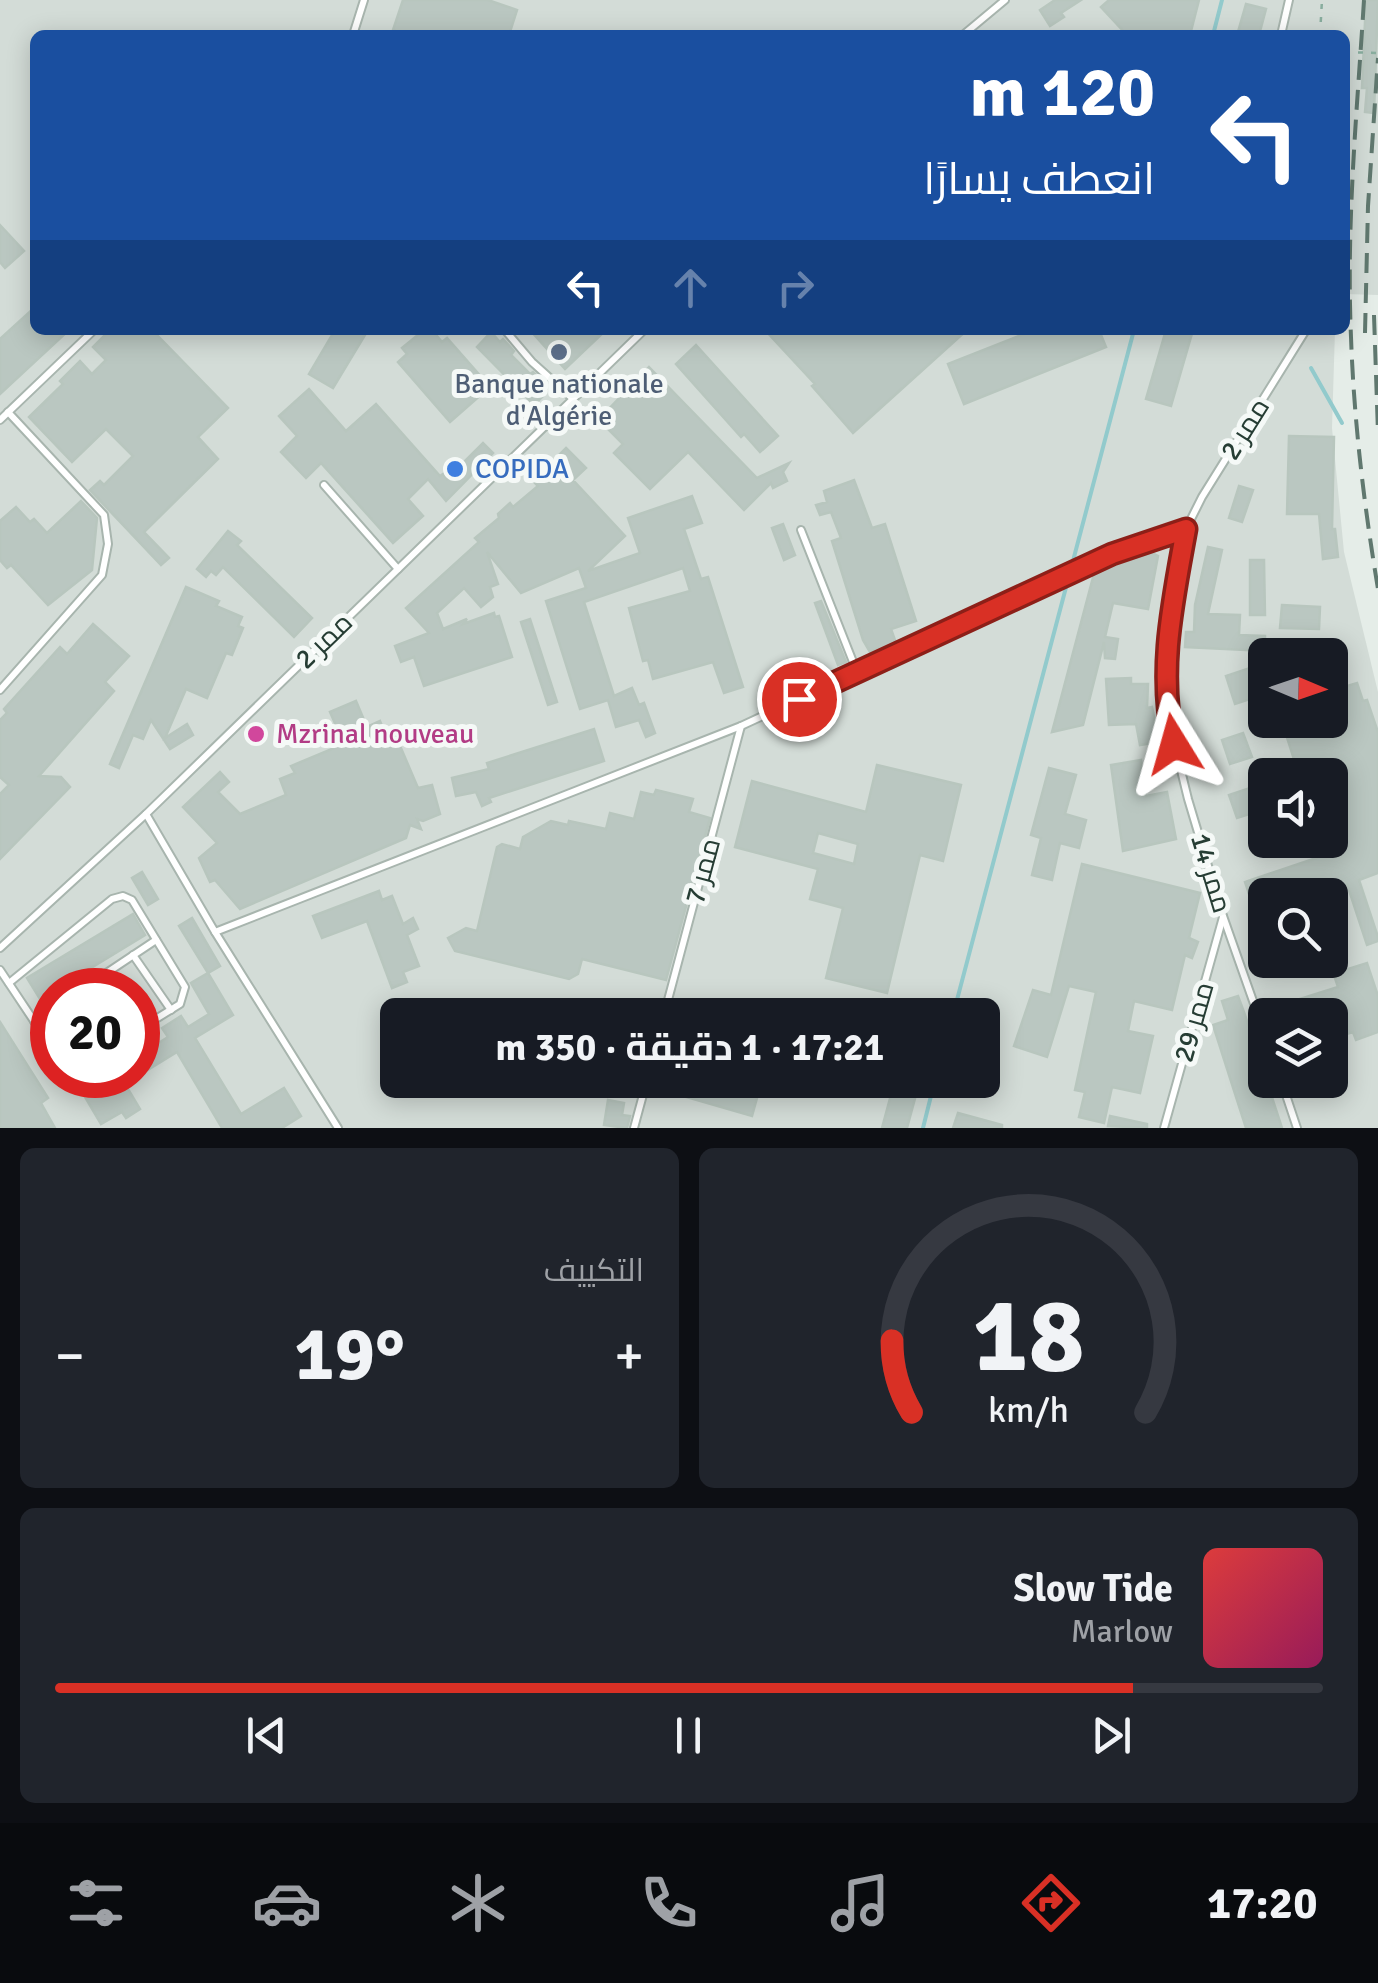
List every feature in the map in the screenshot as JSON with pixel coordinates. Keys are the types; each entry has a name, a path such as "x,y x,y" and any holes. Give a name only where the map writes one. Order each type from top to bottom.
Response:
{"lane":[{"path":"355,30 364,0"},
{"path":"969,30 1005,0"},
{"path":"1282,30 1289,0"},
{"path":"0,420 89,335"},
{"path":"508,335 572,398"},
{"name":"ممر 2","path":"0,948 146,814 639,335"},
{"name":"ممر 2","path":"1186,529 1303,335"},
{"path":"0,690 102,575 108,544 104,514 8,412"},
{"path":"324,484 398,569"},
{"path":"215,932 741,726 1112,554 1186,529"},
{"name":"ممر 14","path":"1186,529 1166,640 1168,717 1223,916 1252,998"},
{"path":"801,530 857,672"},
{"name":"ممر 7","path":"669,998 741,726"},
{"path":"146,814 338,1128"},
{"path":"9,983 112,899 123,896 132,900 185,987 180,1004 160,1017"},
{"name":"ممر 29","path":"1164,1128 1223,916"},
{"path":"113,968 156,940"},
{"path":"133,955 171,1010"},
{"path":"0,970 30,1015"},
{"path":"634,1128 642,1098"},
{"path":"1286,1098 1297,1128"}],"path":[{"path":"1320,30 1322,0"},
{"path":"1350,52 1378,54"}],"shaded area":[{"path":"0,0 1378,0 1378,295 1350,294 1350,30 30,30 30,335 1335,335 1332,428 1344,552 1378,692 1378,1128 0,1128"}],"building":[{"path":"403,0 488,0 517,10 511,30 393,30"},
{"path":"1055,0 1081,0 1050,26 1040,10"},
{"path":"1109,0 1199,0 1191,30 1122,30 1101,7"},
{"path":"1366,0 1378,0 1374,113 1365,112 1367,88 1362,88"},
{"path":"1246,4 1266,9 1260,30 1239,30"},
{"path":"0,225 24,251 5,268 0,262"},
{"path":"30,312 30,335 64,335 0,394 0,339"},
{"path":"105,335 157,335 228,408 198,437 218,459 144,532 169,558 161,565 90,490 100,481 104,485 133,456 106,429 72,462 29,417 80,361 92,374 106,360 93,347"},
{"path":"332,335 365,335 333,388 309,374"},
{"path":"418,335 436,335 442,342 447,338 490,387 450,422 398,362 407,354 402,348"},
{"path":"488,335 500,342 503,339 514,351 511,355 544,382 540,386 547,392 534,405 477,347"},
{"path":"534,335 601,335 565,369"},
{"path":"770,335 961,335 853,433 812,386 815,384"},
{"path":"1021,335 1101,335 1106,347 964,404 948,364"},
{"path":"1165,335 1192,335 1171,406 1146,399"},
{"path":"696,345 778,436 760,452 744,434 741,437 676,364"},
{"path":"649,367 757,478 789,463 783,472 787,481 773,488 771,483 744,510 688,452 650,489 614,453 623,444 607,428 610,425 602,416"},
{"path":"309,389 346,431 376,404 440,476 443,474 447,479 483,443 493,453 446,501 428,479 408,499 423,516 393,543 321,463 306,478 281,452 297,436 279,416"},
{"path":"1289,436 1334,437 1332,529 1338,557 1323,559 1319,514 1287,514"},
{"path":"566,448 586,468 573,480 625,536 588,571 640,553 628,518 692,496 702,523 684,529 701,579 708,577 743,687 724,693 713,662 653,679 648,660 643,661 629,608 690,591 683,568 584,602 614,696 632,688 639,705 644,703 655,733 646,737 639,720 616,727 608,700 580,709 546,601 586,588 579,568 521,593 487,552 498,584 490,587 493,597 481,607 464,588 437,613 443,629 494,613 499,616 512,657 424,686 414,657 401,662 395,646 429,633 406,608 479,542 475,538 499,518 498,514 538,486 533,481"},
{"path":"854,480 872,528 885,524 916,621 891,629 897,646 880,651 878,648 870,652 863,640 832,541 841,538 831,512 820,515 816,505 827,502 824,491"},
{"path":"1239,486 1253,490 1242,522 1229,518"},
{"path":"81,501 97,518 92,570 48,605 11,565 7,568 0,560 0,521 16,507 47,533"},
{"path":"783,524 795,555 784,560 772,528"},
{"path":"228,531 241,541 237,545 312,618 294,637 223,567 216,575 211,571 206,577 197,569"},
{"path":"1208,547 1222,550 1208,614 1240,615 1239,635 1265,638 1248,638 1248,650 1185,647 1186,632 1194,632 1195,605"},
{"path":"1148,551 1158,556 1148,609 1113,603 1105,637 1118,639 1115,659 1105,658 1104,642 1083,725 1052,732 1095,570"},
{"path":"1250,560 1264,560 1265,615 1250,615"},
{"path":"186,587 219,601 216,606 242,617 238,626 243,628 232,655 226,653 207,698 186,689 165,738 187,724 193,735 170,749 151,720 143,739 133,735 119,768 110,764"},
{"path":"821,601 846,662 838,665 815,603"},
{"path":"1282,605 1320,607 1319,629 1280,628"},
{"path":"530,619 557,702 548,705 521,622"},
{"path":"93,624 129,656 105,682 114,691 39,776 61,777 70,787 0,859 0,794 9,785 0,777 0,720 7,713 4,709 60,647 67,654"},
{"path":"1248,669 1248,700 1235,704 1226,676"},
{"path":"1131,678 1131,684 1148,684 1147,708 1152,707 1159,742 1140,745 1136,724 1109,725 1106,679"},
{"path":"1357,683 1378,732 1378,873 1359,880 1378,937 1378,941 1367,945 1348,878 1257,878 1316,858 1348,858 1348,758 1294,758 1287,738 1348,738 1348,686"},
{"path":"356,701 367,727 380,721 384,731 395,734 418,788 432,785 440,814 423,821 417,819 421,829 410,825 406,838 240,909 215,880 210,882 199,858 217,843 183,807 220,772 229,782 218,792 240,814 286,795 280,779 295,773 291,766 344,744 330,712"},
{"path":"594,729 604,761 489,798 491,802 482,806 476,792 456,796 452,778 489,769 487,763"},
{"path":"1243,733 1252,757 1230,764 1222,740"},
{"path":"1141,760 1146,796 1167,792 1176,839 1123,851 1111,765"},
{"path":"877,765 961,785 943,861 920,855 887,993 826,978 843,908 810,899 818,869 735,847 752,781 866,812","holes":["818,833 858,844 854,864 813,853"]},
{"path":"1049,768 1076,775 1065,814 1086,820 1079,848 1060,843 1052,880 1032,875 1041,838 1031,835"},
{"path":"1248,789 1248,814 1237,818 1229,795"},
{"path":"656,790 693,799 689,812 710,818 666,980 582,959 578,974 569,979 455,951 448,938 466,928 477,931 497,847 502,844 520,849 523,837 551,821 606,829 610,813 634,819 641,792 654,795"},
{"path":"1082,864 1200,893 1189,938 1198,942 1192,958 1185,955 1172,1010 1134,1001 1128,1031 1153,1036 1140,1093 1112,1087 1104,1123 1079,1117 1085,1092 1075,1090 1096,992 1069,986 1047,1057 1014,1046 1033,990 1051,995"},
{"path":"142,872 158,899 148,905 132,878"},
{"path":"379,891 382,900 392,896 403,924 413,918 418,929 407,935 419,966 403,972 407,982 392,988 367,921 322,938 313,916"},
{"path":"133,914 145,935 91,968 44,968"},
{"path":"192,918 220,966 208,973 179,926"},
{"path":"1367,963 1378,996 1378,1032 1356,1040 1353,1032 1348,1034 1348,998 1303,998 1338,987 1335,978 1348,978 1348,969"},
{"path":"208,973 233,1015 195,1038 241,1114 284,1088 301,1116 282,1128 222,1128 177,1052 160,1062 160,1042 168,1037 162,1028 181,1016 188,1027 209,1014 191,983"},
{"path":"1238,996 1248,1026 1248,1098 1272,1098 1282,1128 1246,1128 1213,1025 1228,1020 1222,1001"},
{"path":"0,1022 30,1070 30,1098 48,1098 41,1103 55,1128 0,1128"},
{"path":"86,1098 133,1098 140,1109 126,1118 122,1112 101,1124"},
{"path":"689,1098 757,1098 752,1116"},
{"path":"890,1098 915,1098 907,1128 882,1128"},
{"path":"608,1100 624,1103 622,1115 630,1116 627,1128 604,1125"},
{"path":"958,1113 1002,1125 1002,1128 953,1128"},
{"path":"1110,1116 1147,1124 1147,1128 1108,1126"}],"waterway":[{"path":"1214,30 1222,0"},
{"path":"957,998 1133,335"},
{"path":"1311,368 1342,423"},
{"path":"923,1128 930,1098"}],"railway":[{"path":"1364,0 1353,168 1350,295 1357,432 1378,589"},
{"path":"1365,333 1368,206 1378,58"},
{"path":"1374,315 1378,433"}],"place":[{"name":"Banque nationale d'Algérie","path":"559,352"},
{"name":"COPIDA","path":"455,469"},
{"name":"Mzrinal nouveau","path":"256,734"}],"route":[{"path":"799,699 1112,554 1186,529 1166,640 1168,717 1174,744"}]}
